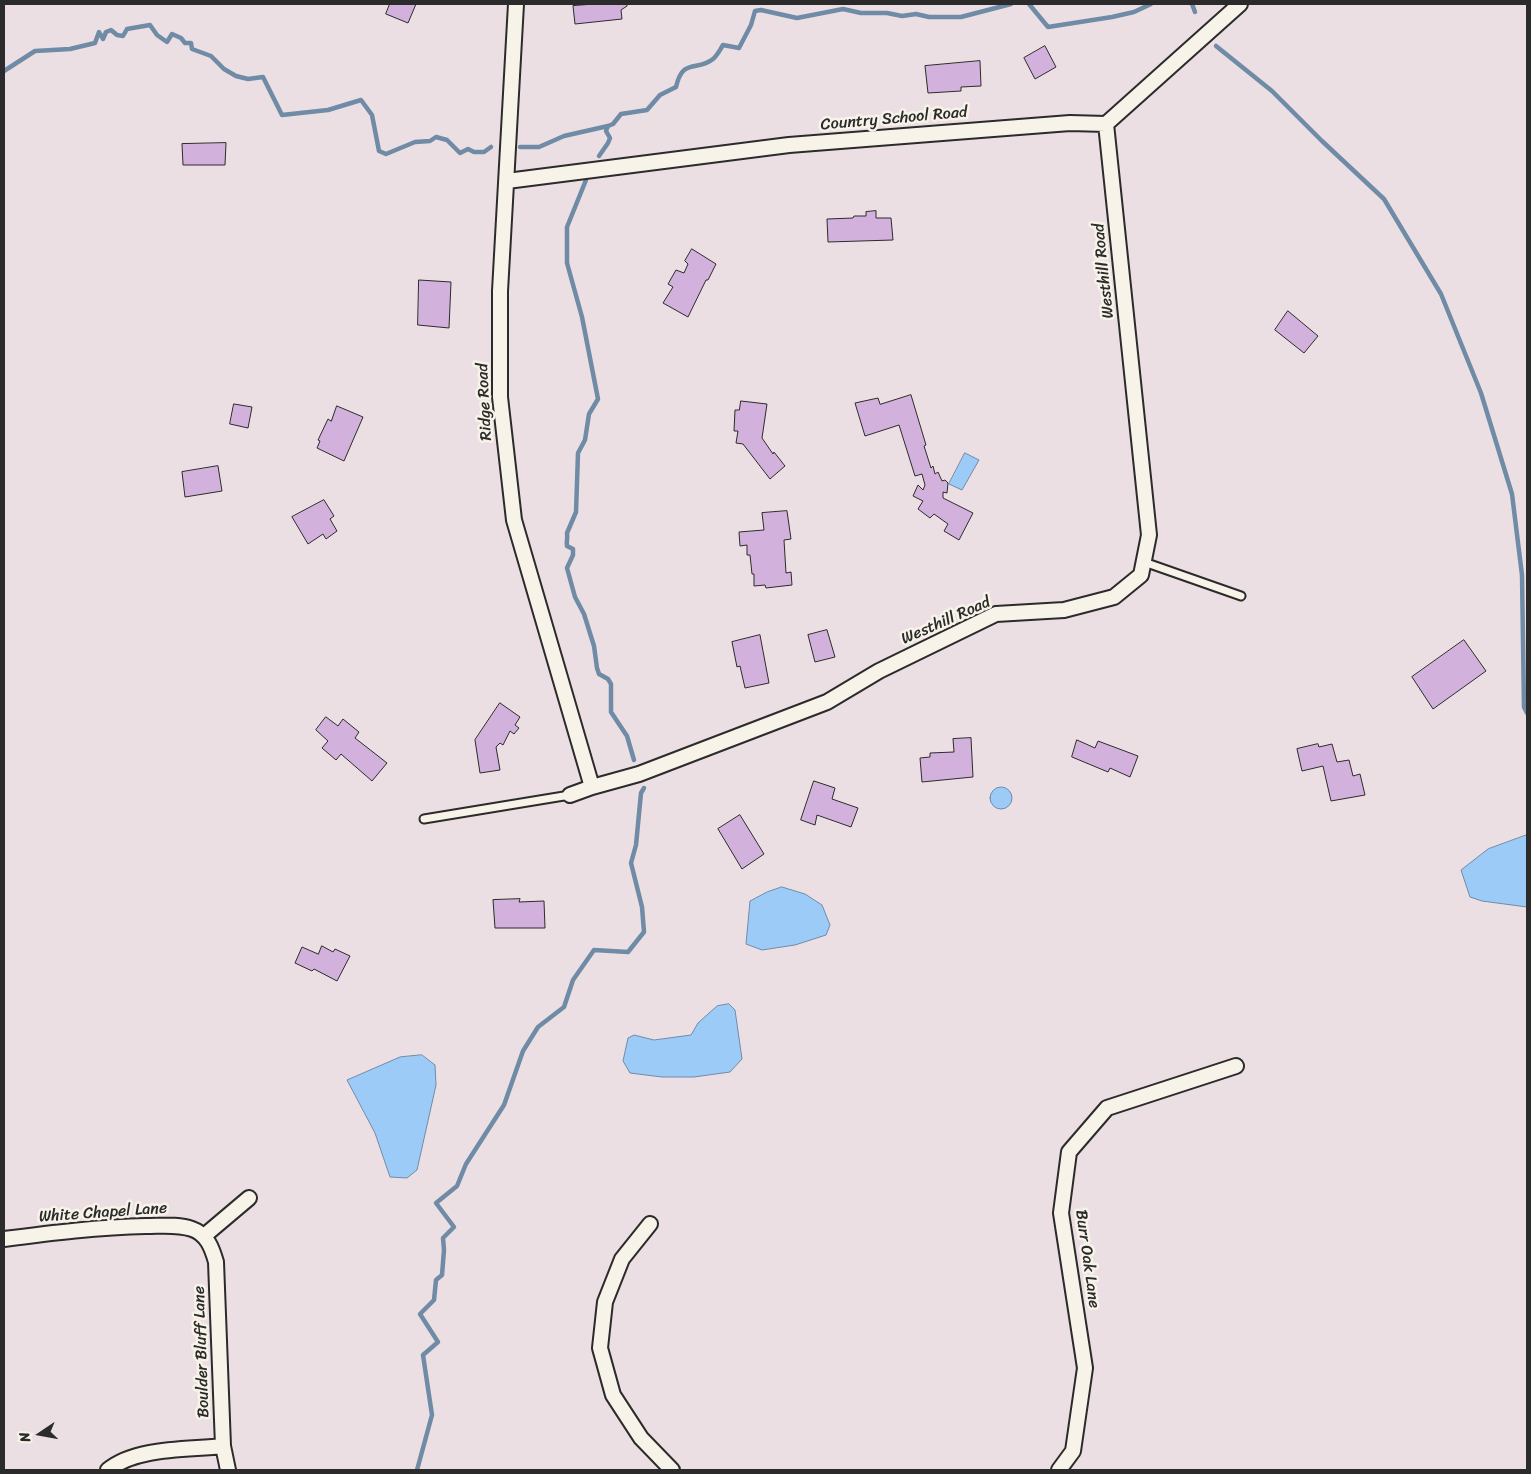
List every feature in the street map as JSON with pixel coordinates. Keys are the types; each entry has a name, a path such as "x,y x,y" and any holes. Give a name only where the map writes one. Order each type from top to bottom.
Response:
{"street":[{"name":"Ridge Road","path":"516,4 500,291 500,397 514,520 592,787"},
{"path":"1106,124 1240,4"},
{"name":"Country School Road","path":"507,181 789,145 1062,123 1106,124"},
{"name":"Westhill Road","path":"570,795 639,774 827,702 879,671 996,614 1064,610 1114,597 1141,575 1149,535 1106,124"},
{"name":"Burr Oak Lane","path":"1059,1470 1073,1451 1085,1368 1061,1213 1069,1152 1107,1108 1236,1066"},
{"path":"204,1236 249,1198"},
{"path":"650,1224 622,1259 605,1302 600,1348 613,1395 641,1438 672,1470"},
{"name":"White Chapel Lane","path":"4,1238 128,1226 175,1225 194,1229 204,1236"},
{"name":"Boulder Bluff Lane","path":"204,1236 211,1245 216,1262 223,1446 228,1470"},
{"path":"108,1470 116,1464 146,1453 223,1446"}],"lane":[{"path":"1144,562 1241,596"},
{"path":"424,819 570,795"}],"water":[{"path":"965,453 979,460 962,490 949,484"},
{"path":"1001,787 1009,790 1012,798 1009,806 1001,809 993,806 990,798 993,790"},
{"path":"1527,835 1527,907 1482,901 1470,897 1461,870 1488,849"},
{"path":"782,887 805,894 822,905 830,925 826,935 795,945 762,950 746,944 750,901"},
{"path":"729,1004 735,1010 742,1059 730,1072 694,1077 662,1077 630,1073 623,1061 628,1038 634,1035 654,1040 691,1035 698,1023 717,1006"},
{"path":"422,1055 435,1065 436,1085 417,1170 407,1178 390,1177 375,1133 347,1080 400,1057"}],"building":[{"path":"390,4 416,4 408,23 386,14"},
{"path":"627,4 627,6 621,10 622,19 575,24 573,6"},
{"path":"1045,46 1056,67 1035,79 1024,58"},
{"path":"980,61 981,86 961,87 961,91 928,93 925,66"},
{"path":"226,143 225,165 183,165 182,144"},
{"path":"876,211 876,218 891,218 893,240 828,242 827,219 866,216 866,212"},
{"path":"692,249 716,264 688,317 663,303 673,287 668,284 676,270 684,273 688,264 685,261"},
{"path":"419,280 451,282 449,328 418,325"},
{"path":"1288,311 1318,336 1304,353 1275,330"},
{"path":"911,395 931,468 933,466 935,474 938,472 942,481 945,480 948,483 947,493 943,492 943,498 973,513 959,540 944,531 948,524 934,514 930,518 918,509 923,501 913,496 918,485 923,490 925,485 922,474 915,476 899,425 865,436 855,403 878,398 880,404"},
{"path":"741,401 767,404 762,438 773,454 774,452 785,466 770,479 743,444 736,443 738,431 734,431 735,410 739,410"},
{"path":"234,404 252,407 248,428 230,424"},
{"path":"337,406 363,417 344,461 317,448 320,441 318,440 328,419 331,421"},
{"path":"218,466 222,491 185,497 182,472"},
{"path":"324,500 334,516 330,519 337,531 326,539 323,534 308,544 292,517"},
{"path":"787,511 791,539 784,540 786,573 791,572 792,585 766,588 765,585 754,586 754,574 752,574 750,555 747,555 747,545 740,546 739,532 764,530 762,513"},
{"path":"827,630 835,657 815,662 808,635"},
{"path":"760,635 769,683 745,688 740,666 737,667 732,642"},
{"path":"1464,640 1486,671 1433,709 1412,677"},
{"path":"500,703 520,717 515,725 519,728 514,734 510,731 503,745 500,743 496,747 500,770 480,773 475,740"},
{"path":"326,717 338,726 343,719 359,732 355,738 387,763 372,781 341,754 336,760 322,748 328,741 316,730"},
{"path":"971,738 973,777 922,782 920,758 930,757 930,753 954,752 953,739"},
{"path":"1077,740 1095,748 1098,741 1138,756 1130,777 1110,768 1108,772 1072,757"},
{"path":"1318,744 1319,747 1332,744 1337,762 1349,760 1353,776 1360,774 1365,795 1331,801 1323,766 1302,771 1297,749"},
{"path":"814,781 835,788 832,799 858,808 851,827 817,815 815,825 801,820"},
{"path":"740,815 764,854 742,869 718,829"},
{"path":"520,899 519,902 544,901 545,928 495,928 493,900"},
{"path":"322,946 333,952 335,949 350,956 337,981 314,969 312,971 295,963 302,947 318,954"}],"waterway":[{"path":"599,156 610,138 606,131 608,126 613,124 621,114 647,110 660,95 676,87 682,72 687,68 707,63 717,55 723,45 739,48 751,25 755,11 761,10 797,18 843,9 861,13 887,13 902,16 916,14 929,17 961,17 1011,4"},
{"path":"1029,4 1048,27 1112,17 1134,12 1151,4"},
{"path":"1192,4 1195,12"},
{"path":"4,71 35,51 70,49 95,43 99,32 103,39 106,32 111,30 117,35 123,36 127,29 150,25 157,35 167,42 172,34 181,38 185,43 191,43 192,49 211,56 224,69 236,76 248,79 263,77 282,115 328,110 361,100 372,115 379,151 386,154 415,142 430,141 436,137 447,140 460,153 468,149 474,152 484,152 491,147"},
{"path":"1216,46 1272,91 1384,199 1441,294 1481,393 1512,494 1522,575 1524,707 1527,713"},
{"path":"520,147 539,147 564,136 608,126"},
{"path":"586,180 567,227 567,263 582,317 598,399 589,414 585,440 578,453 576,512 567,533 567,546 573,549 573,555 567,568 575,597 584,614 594,646 599,674 608,679 611,684 611,712 627,736 634,760"},
{"path":"417,1470 432,1415 423,1355 438,1342 420,1314 434,1300 436,1280 442,1275 443,1238 454,1227 436,1203 457,1186 466,1164 504,1105 523,1051 538,1027 564,1007 573,980 594,950 628,952 644,932 642,907 631,863 636,845 641,793 644,788"}]}
